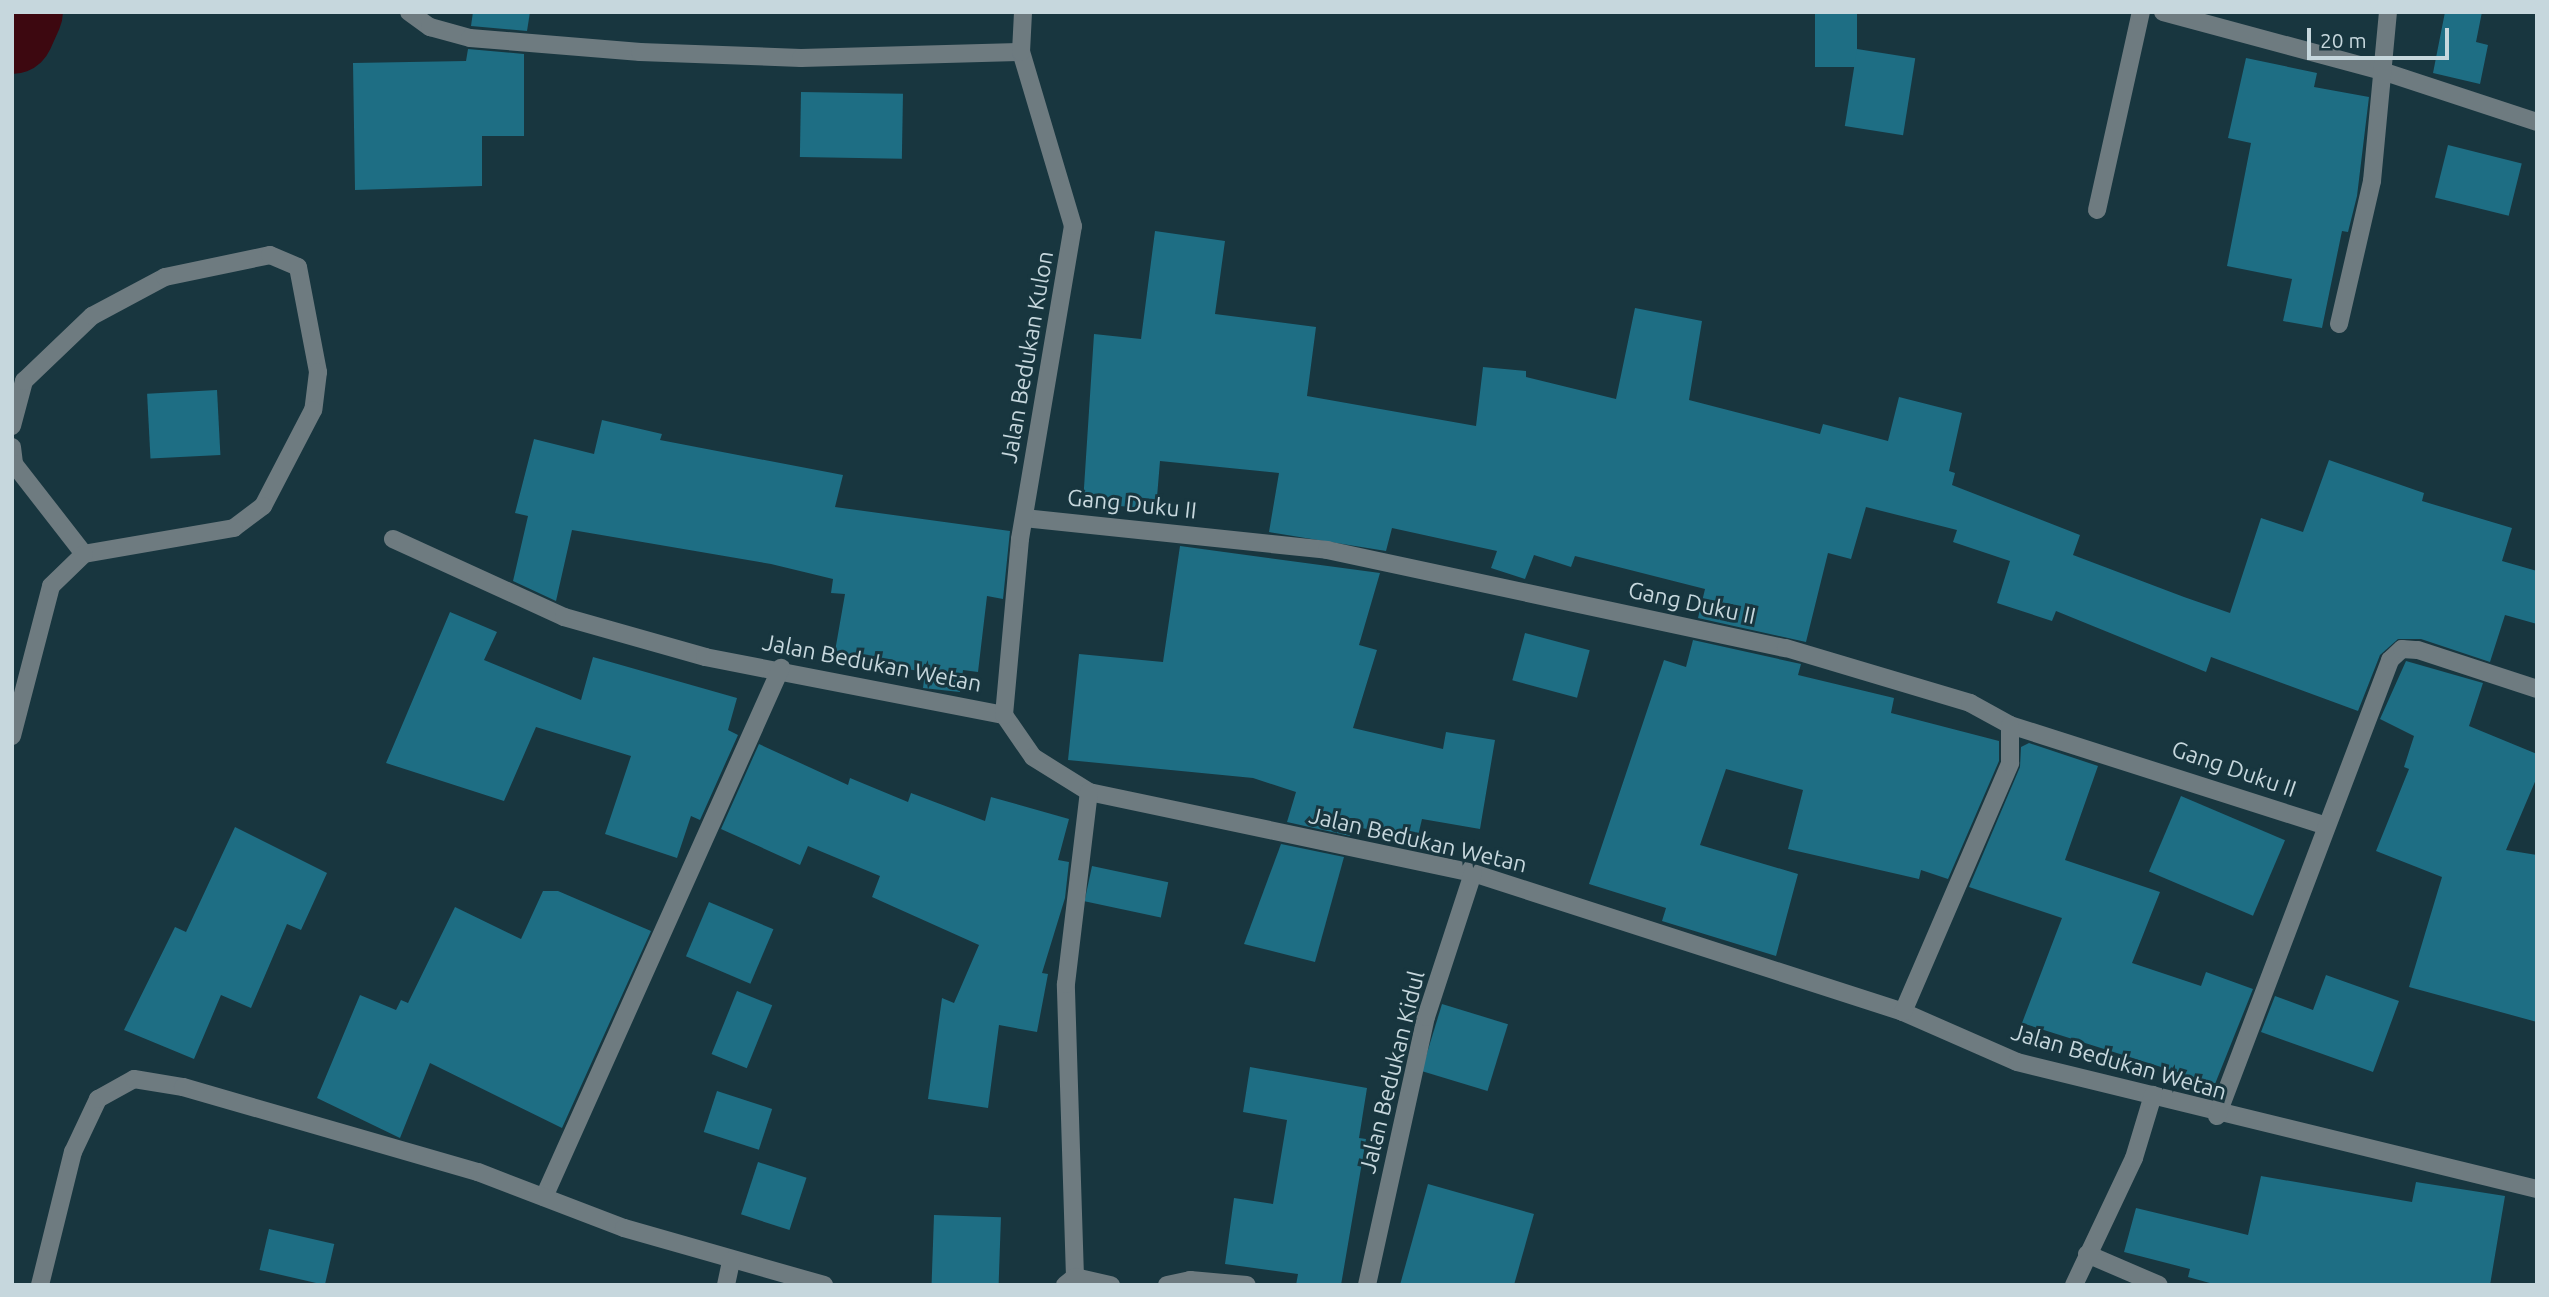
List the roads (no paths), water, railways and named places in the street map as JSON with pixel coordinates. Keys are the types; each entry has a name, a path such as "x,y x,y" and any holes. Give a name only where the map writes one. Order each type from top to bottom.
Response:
{"street":[{"path":"409,12 430,27 470,37 640,52 801,58 1021,52"},
{"name":"Jalan Bedukan Kulon","path":"1004,715 1024,517 1073,226 1021,52 1023,12"},
{"path":"2097,210 2141,12"},
{"path":"2163,12 2385,72 2537,122"},
{"path":"2339,324 2372,181 2385,72 2388,12"},
{"path":"12,426 24,381 92,316 165,277 270,255 298,267 316,385 295,453 263,506 234,528 84,554 51,586 12,736"},
{"path":"12,447 14,464 84,554"},
{"name":"Gang Duku II","path":"1024,517 1380,559 1786,648 1970,703 2010,726 2326,826"},
{"name":"Jalan Bedukan Wetan","path":"393,539 564,617 705,657 781,668 1004,715 1033,757 1089,792 1473,873 1903,1012 2017,1062 2153,1095 2217,1116 2537,1189"},
{"path":"2217,1116 2384,671 2403,649 2537,689"},
{"path":"544,1197 781,668"},
{"path":"1903,1012 2010,763 2010,726"},
{"path":"1089,792 1066,984 1070,1281 1111,1285"},
{"name":"Jalan Bedukan Kidul","path":"1367,1285 1426,1017 1473,873"},
{"path":"40,1285 73,1152 98,1099 134,1079 183,1087 544,1197 731,1261 824,1285"},
{"path":"2074,1285 2134,1158 2153,1095"},
{"path":"2087,1254 2160,1285"},
{"path":"726,1285 731,1261"},
{"path":"1167,1285 1189,1280 1247,1285"}],"waterway":[{"path":"12,32 21,12"}]}
